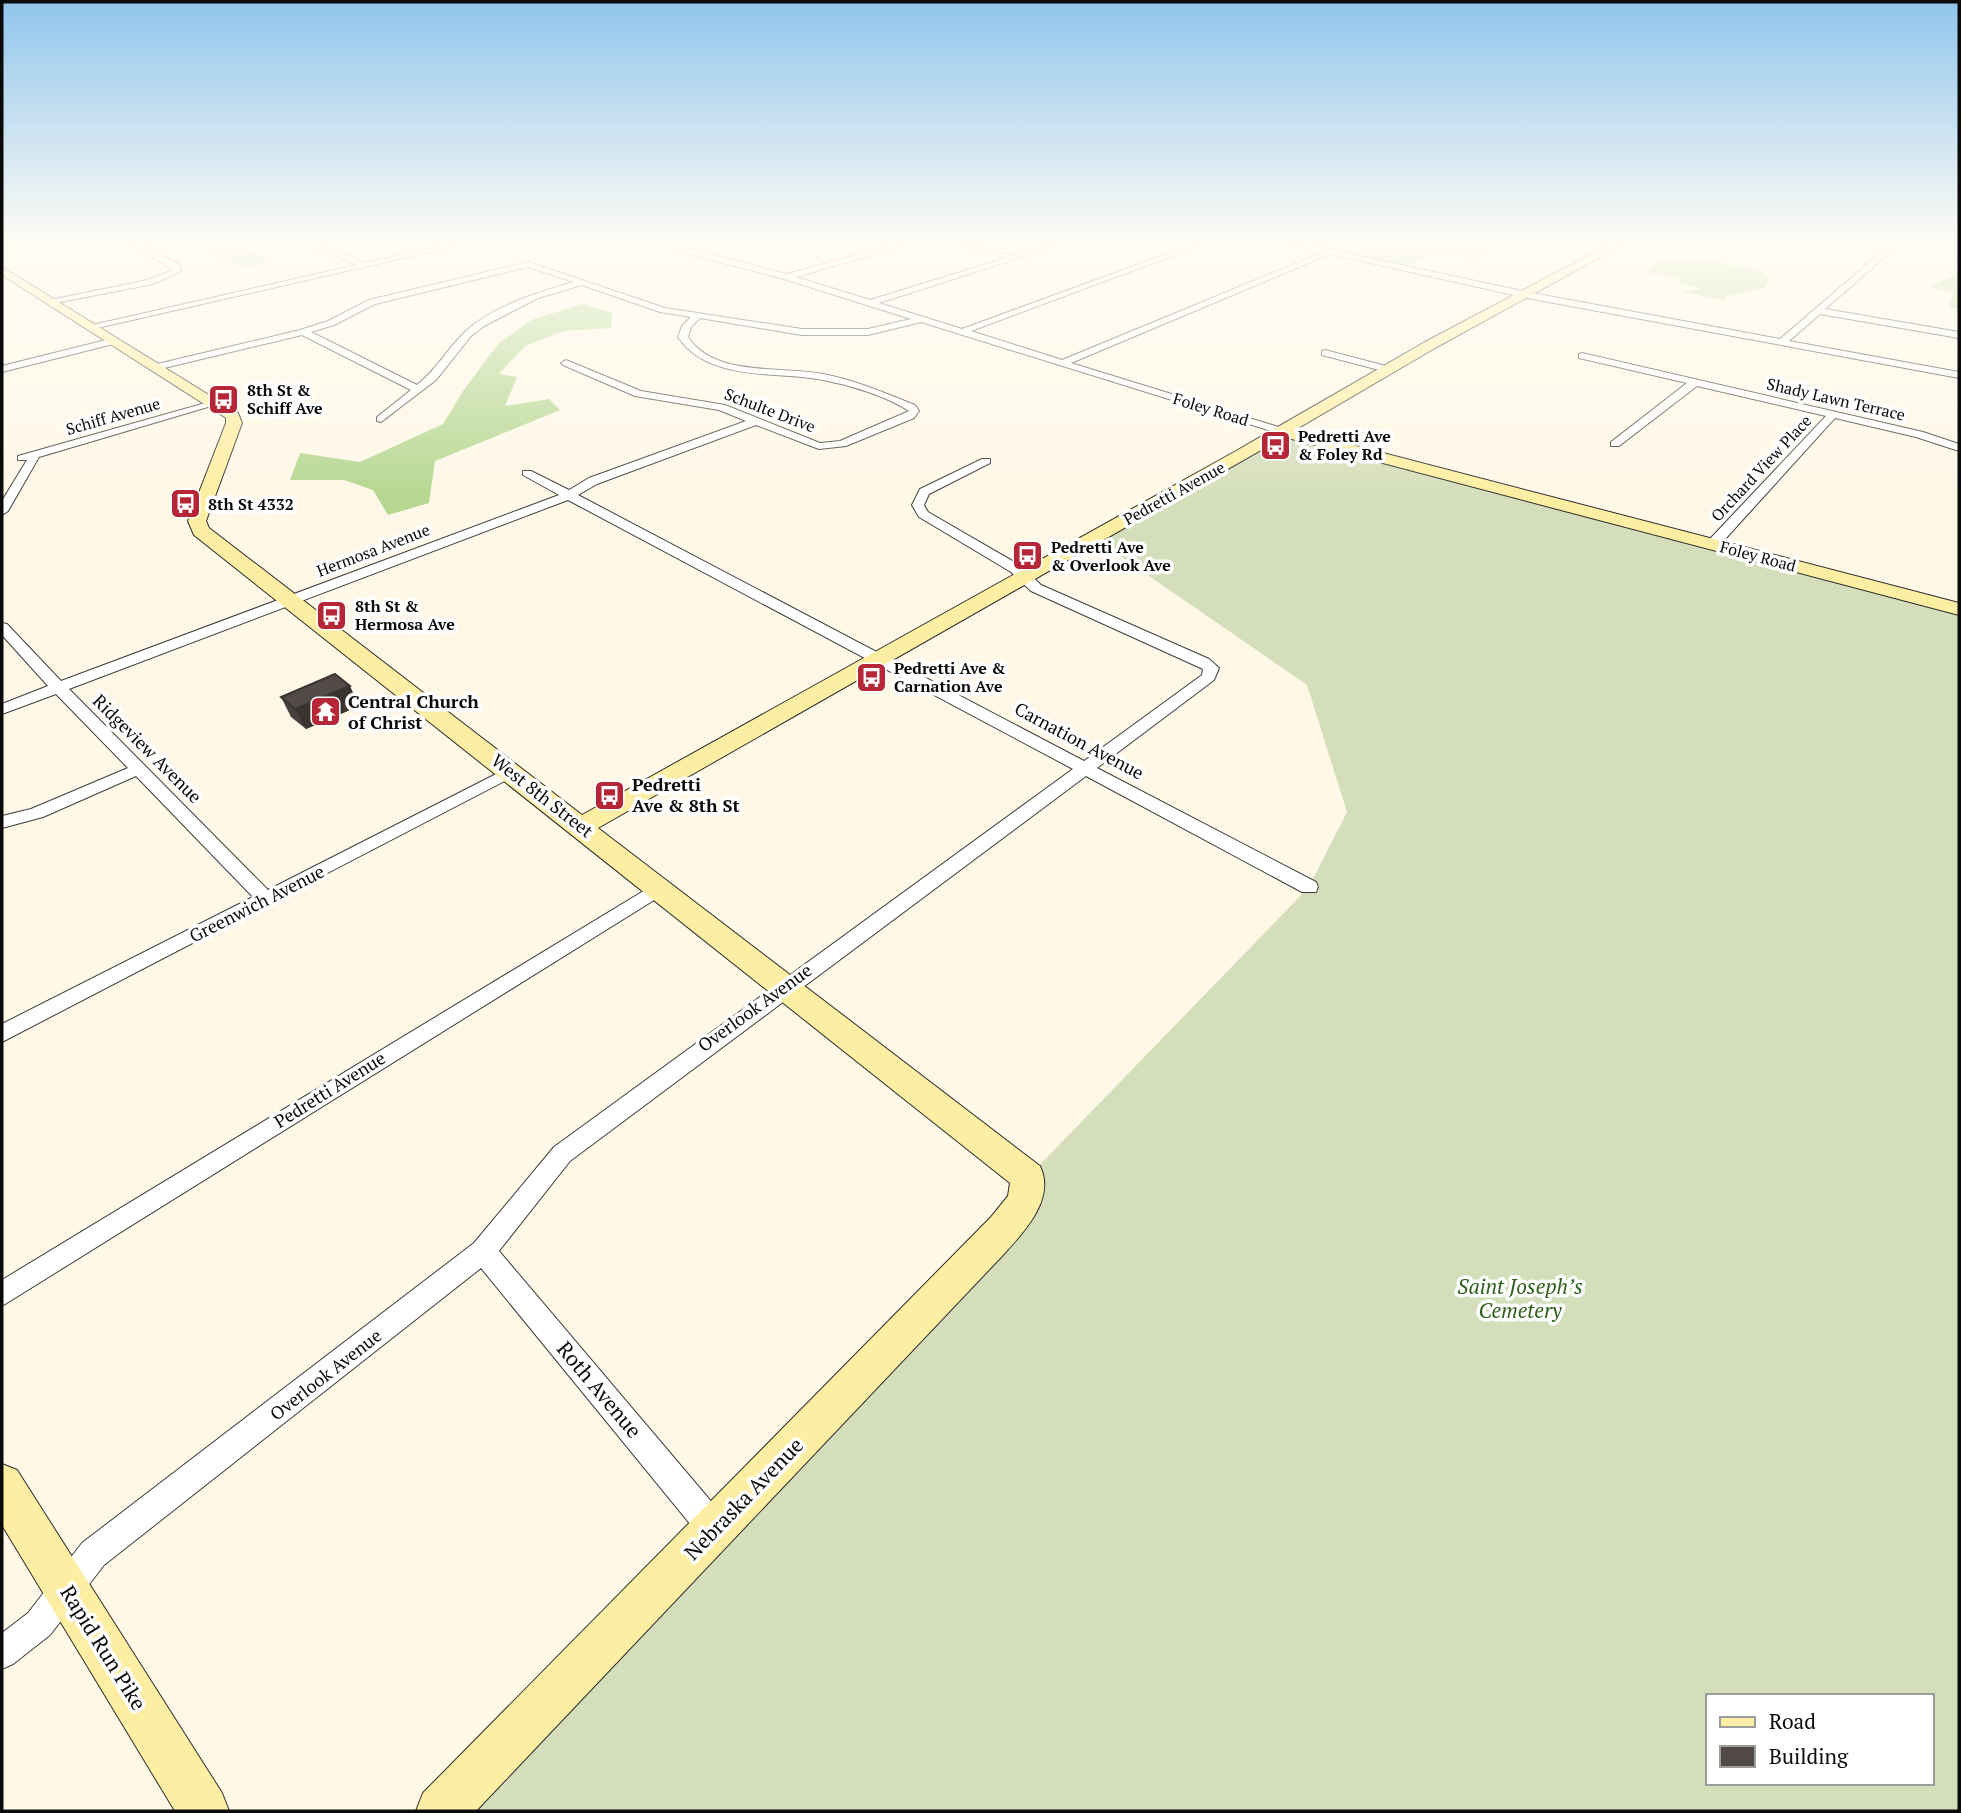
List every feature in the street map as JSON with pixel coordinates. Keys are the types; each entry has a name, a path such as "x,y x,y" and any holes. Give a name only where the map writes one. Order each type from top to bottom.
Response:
{"street":[{"name":"West 8th Street","path":"95,328 235,420 197,521 198,526 660,887 783,988 1028,1177"},
{"path":"156,367 315,328"},
{"path":"382,419 432,378 476,328"},
{"name":"Schulte Drive","path":"566,363 639,394 710,405 812,444 834,446 910,416 914,411 911,407 824,377 744,368 699,356 687,346 683,337 686,328"},
{"path":"775,328 832,334 891,328"},
{"name":"Foley Road","path":"950,328 1281,431 1959,608"},
{"path":"961,331 970,328"},
{"path":"1062,363 1147,328"},
{"name":"Pedretti Avenue","path":"582,826 1387,369 1465,328"},
{"path":"1704,328 1959,375"},
{"path":"1782,342 1799,328"},
{"path":"1916,328 1959,335"},
{"path":"303,331 418,390"},
{"path":"2,369 114,341"},
{"path":"1325,352 1387,369"},
{"name":"Shady Lawn Terrace","path":"1582,356 1958,446"},
{"path":"1615,444 1695,382"},
{"name":"Schiff Avenue","path":"2,511 33,460 27,456 213,404"},
{"name":"Orchard View Place","path":"1713,544 1833,414"},
{"name":"Hermosa Avenue","path":"2,709 570,495 593,481 756,421"},
{"name":"Overlook Avenue","path":"2,1653 39,1623 93,1554 483,1251 562,1154 783,988 1209,677 1211,668 1204,662 1036,588 1016,569 928,518 918,505 920,496 932,486 986,461"},
{"name":"Carnation Avenue","path":"527,473 1309,887"},
{"name":"Ridgeview Avenue","path":"2,627 266,899"},
{"path":"2,822 37,813 139,769"},
{"name":"Greenwich Avenue","path":"2,1034 512,773"},
{"name":"Pedretti Avenue","path":"2,1294 660,887"},
{"name":"Nebraska Avenue","path":"441,1811 1007,1225 1023,1205 1029,1189 1028,1177"},
{"name":"Roth Avenue","path":"483,1251 715,1530"},
{"name":"Rapid Run Pike","path":"2,1485 204,1811"}],"green space":[{"path":"521,328 611,328 564,331 525,346 499,374 517,377 505,406 549,399 560,410 435,461 429,503 388,515 373,490 344,480 290,480 300,453 360,462 443,424 463,391 498,344"},
{"name":"Saint Joseph’s Cemetery","path":"1281,431 1959,609 1959,1811 441,1811 715,1530 1028,1177 1309,887 1347,812 1307,685 1094,538"}],"building":[{"path":"335,674 350,686 295,709 281,697"}],"place":[{"name":"8th St & Schiff Ave","path":"224,399"},
{"name":"Pedretti Ave & Foley Rd","path":"1275,445"},
{"name":"8th St 4332","path":"185,504"},
{"name":"Pedretti Ave & Overlook Ave","path":"1028,556"},
{"name":"8th St & Hermosa Ave","path":"332,615"},
{"name":"Pedretti Ave & Carnation Ave","path":"871,677"},
{"name":"Central Church of Christ","path":"325,712"},
{"name":"Pedretti Ave & 8th St","path":"609,795"}]}
